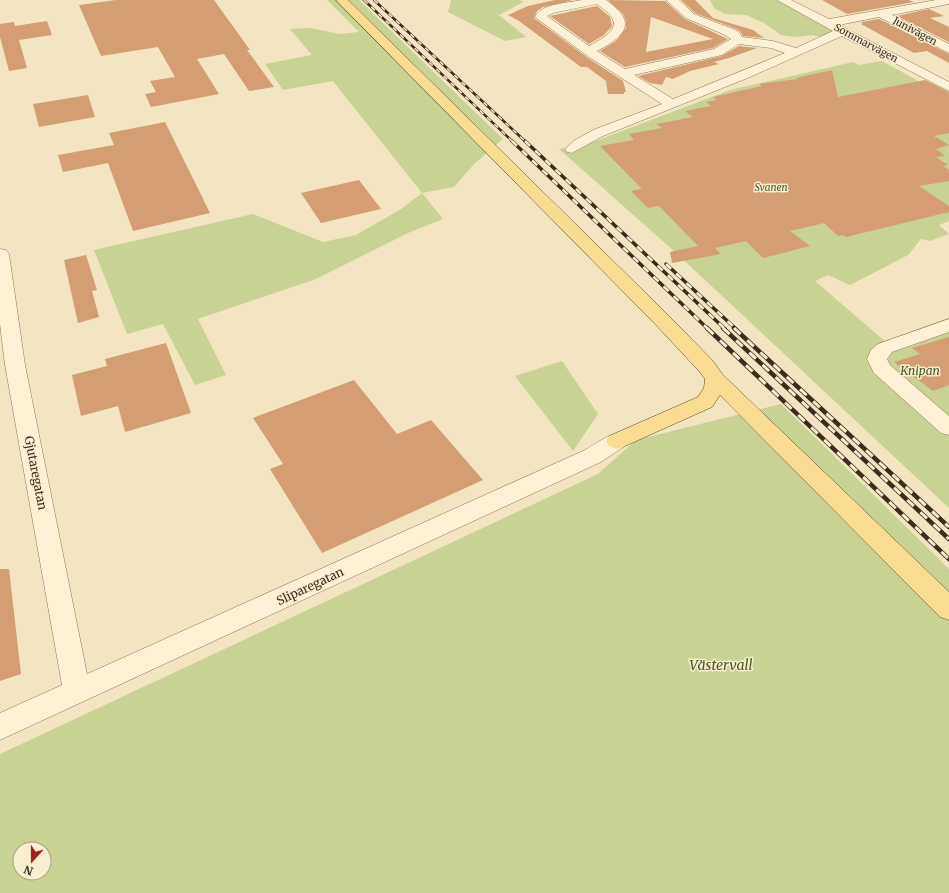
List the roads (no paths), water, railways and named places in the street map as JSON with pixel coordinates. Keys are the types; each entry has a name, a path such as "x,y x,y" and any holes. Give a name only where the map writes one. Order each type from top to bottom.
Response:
{"main road":[{"path":"342,0 663,321 706,366 715,380 775,436 949,610"},
{"path":"617,442 637,431 705,402 714,388 715,380"}],"street":[{"path":"589,51 612,38 621,27 621,20 617,13 598,0 543,13 541,17 589,51 672,104"},
{"path":"672,0 690,16 729,32 738,40"},
{"name":"Sommarvägen","path":"783,0 843,30 949,87"},
{"path":"883,0 902,10"},
{"path":"829,23 949,1"},
{"name":"Junivägen","path":"882,14 949,49"},
{"path":"572,149 606,131 816,44 843,30"},
{"path":"624,73 718,52 738,40 773,45 796,52"},
{"path":"816,44 878,49"},
{"path":"638,83 656,66"},
{"name":"Gjutaregatan","path":"0,254 15,365 77,691"},
{"path":"949,325 885,348 878,354 877,359 881,368 949,428"},
{"name":"Sliparegatan","path":"0,727 593,456 617,442"}],"railway":[{"path":"364,0 513,142"},
{"path":"374,0 526,142"},
{"path":"512,141 708,329"},
{"path":"525,141 725,329"},
{"path":"666,264 736,329"},
{"path":"707,328 949,559"},
{"path":"723,328 949,539"},
{"path":"734,328 949,527"}],"park label":[{"name":"Svanen","path":"771,187"},
{"name":"Knipan","path":"920,370"},
{"name":"Västervall","path":"721,665"}]}
